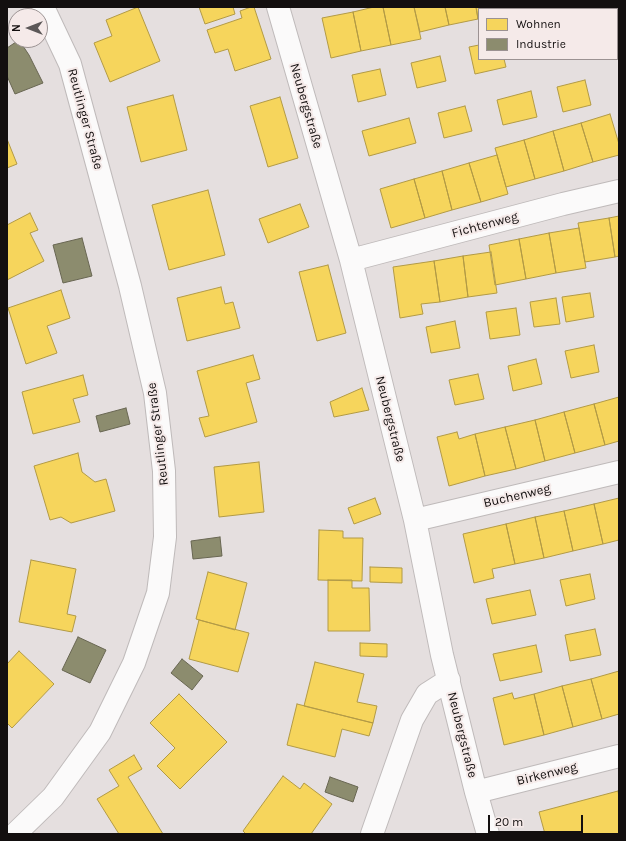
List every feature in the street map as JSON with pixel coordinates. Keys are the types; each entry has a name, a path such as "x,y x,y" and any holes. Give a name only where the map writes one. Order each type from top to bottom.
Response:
{"street":[{"name":"Reutlinger Straße","path":"15,834 53,797 100,732 134,663 158,593 165,537 164,471 155,393 136,309 70,64 43,7"},
{"name":"Neubergstraße","path":"278,7 350,260 415,520 441,648 476,792 488,834"},
{"name":"Fichtenweg","path":"350,260 563,204 619,191"},
{"name":"Buchenweg","path":"415,520 619,472"},
{"path":"372,834 412,720 427,694 449,680"},
{"name":"Birkenweg","path":"476,792 619,756"}],"building: Wohnen":[{"path":"138,7 160,61 110,82 94,43 112,36 106,20"},
{"path":"199,7 233,7 235,14 205,24"},
{"path":"254,7 271,59 235,71 228,49 215,53 207,30 242,18 240,11"},
{"path":"374,7 383,7 391,45 361,51 353,12"},
{"path":"383,7 414,7 421,39 391,45"},
{"path":"414,7 445,7 449,25 420,32"},
{"path":"445,7 476,7 478,19 449,25"},
{"path":"476,7 506,8 478,8 478,19"},
{"path":"506,7 532,7 528,8"},
{"path":"353,12 361,51 331,58 322,18"},
{"path":"478,45 478,60 504,60 506,67 475,74 469,47"},
{"path":"440,56 446,81 417,88 411,63"},
{"path":"380,69 386,95 358,102 352,75"},
{"path":"585,80 591,105 563,112 557,87"},
{"path":"531,91 537,117 503,125 497,100"},
{"path":"173,95 187,150 141,162 127,107"},
{"path":"280,97 298,158 268,167 250,106"},
{"path":"465,106 472,131 444,138 438,113"},
{"path":"610,114 619,144 619,155 593,162 581,123"},
{"path":"409,118 416,143 369,156 362,131"},
{"path":"581,123 593,162 564,171 553,131"},
{"path":"553,131 564,171 535,179 524,140"},
{"path":"7,139 17,164 7,168"},
{"path":"524,140 535,179 506,187 495,148"},
{"path":"497,155 508,194 481,202 469,163"},
{"path":"469,163 481,202 452,210 442,171"},
{"path":"442,171 452,210 425,218 414,179"},
{"path":"414,179 425,218 391,228 380,189"},
{"path":"208,190 225,255 169,270 152,205"},
{"path":"300,204 309,227 268,243 259,219"},
{"path":"30,213 38,230 30,233 44,261 7,280 7,225"},
{"path":"619,216 619,256 615,257 609,218"},
{"path":"609,218 615,257 585,262 578,223"},
{"path":"579,228 586,268 556,273 549,233"},
{"path":"549,233 556,273 526,279 519,239"},
{"path":"519,239 526,279 495,285 489,245"},
{"path":"491,252 497,293 468,297 463,256"},
{"path":"463,256 468,297 440,302 434,261"},
{"path":"434,261 440,302 421,304 423,314 400,318 393,267"},
{"path":"328,265 346,333 317,341 299,272"},
{"path":"221,287 225,304 233,302 240,328 187,341 177,298"},
{"path":"61,290 70,318 47,326 57,353 26,364 8,308"},
{"path":"590,293 594,317 566,322 562,297"},
{"path":"556,298 560,324 534,327 530,302"},
{"path":"516,308 520,335 490,339 486,312"},
{"path":"455,321 460,348 431,353 426,327"},
{"path":"594,345 599,372 571,378 565,351"},
{"path":"253,355 260,379 246,383 257,422 205,437 199,418 209,416 197,371"},
{"path":"536,359 542,384 513,391 508,366"},
{"path":"478,374 484,399 455,405 449,380"},
{"path":"83,375 88,395 73,399 80,422 33,434 22,392"},
{"path":"362,388 369,410 334,417 330,402"},
{"path":"619,397 619,441 605,445 594,404"},
{"path":"594,404 605,445 575,453 564,412"},
{"path":"564,412 575,453 545,461 535,420"},
{"path":"535,420 545,461 516,469 505,427"},
{"path":"505,427 516,469 485,476 475,434"},
{"path":"457,432 459,439 475,434 485,476 449,486 437,437"},
{"path":"78,453 82,472 95,482 106,479 115,511 71,523 61,517 50,520 34,466"},
{"path":"259,462 264,512 219,517 214,467"},
{"path":"375,498 381,514 354,524 348,508"},
{"path":"619,498 619,540 603,544 594,504"},
{"path":"594,504 603,544 573,551 564,511"},
{"path":"564,511 573,551 544,558 535,517"},
{"path":"535,517 544,558 515,564 506,524"},
{"path":"506,524 515,564 492,569 494,578 474,583 463,534"},
{"path":"319,530 343,531 343,538 363,538 362,581 318,580"},
{"path":"31,560 76,569 67,614 76,616 72,632 19,622"},
{"path":"370,567 402,568 402,583 370,582"},
{"path":"208,572 247,583 235,630 196,619"},
{"path":"590,574 595,599 566,606 560,580"},
{"path":"328,580 352,580 352,588 369,588 370,631 328,631"},
{"path":"530,590 536,615 492,624 486,599"},
{"path":"199,620 249,633 238,672 189,659"},
{"path":"595,629 601,655 570,661 565,635"},
{"path":"360,643 387,644 387,657 360,656"},
{"path":"536,645 542,672 500,681 493,654"},
{"path":"19,651 54,684 12,728 7,723 7,664"},
{"path":"315,662 364,674 357,702 377,706 373,723 304,706"},
{"path":"619,671 619,714 602,719 591,679"},
{"path":"591,679 602,719 573,727 562,686"},
{"path":"562,686 573,727 544,735 534,694"},
{"path":"512,693 514,699 534,694 544,735 504,745 493,698"},
{"path":"179,694 227,742 180,789 157,766 175,748 150,723"},
{"path":"297,704 373,723 369,736 342,729 335,757 287,745"},
{"path":"134,755 142,769 128,777 163,834 119,834 97,799 119,786 109,770"},
{"path":"283,776 300,789 304,783 332,804 311,834 246,834 243,831"},
{"path":"618,791 619,834 545,834 539,812"}],"building: Industrie":[{"path":"7,48 24,48 43,83 15,94 7,76"},
{"path":"82,238 92,276 63,283 53,245"},
{"path":"126,408 130,424 100,432 96,416"},
{"path":"220,537 222,556 193,559 191,541"},
{"path":"78,637 106,650 90,683 62,670"},
{"path":"182,659 203,676 192,690 171,673"},
{"path":"330,777 358,787 353,802 325,792"}]}
